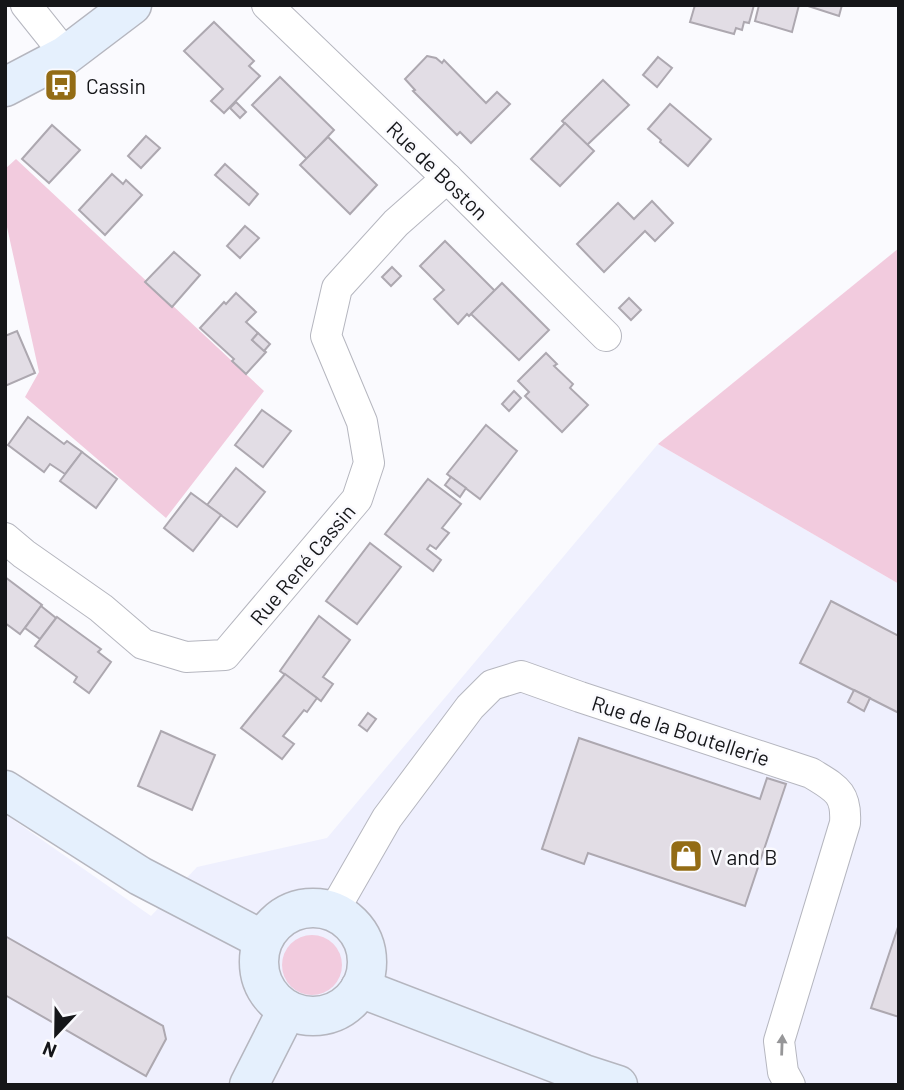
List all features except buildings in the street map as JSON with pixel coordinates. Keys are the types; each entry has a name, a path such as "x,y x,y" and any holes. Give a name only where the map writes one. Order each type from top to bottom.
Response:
{"main road":[{"path":"5,87 66,55 132,5"},
{"path":"5,790 140,876 263,940"},
{"path":"317,908 333,912 348,922 360,936 366,953 366,971 360,988 350,1001 337,1011 320,1016 287,1010 274,1000 264,987 259,972 263,940 272,926 285,916 300,910 317,908"},
{"path":"360,988 618,1085"},
{"path":"249,1085 287,1010"}],"street":[{"path":"26,5 66,55"},
{"name":"Rue de Boston","path":"267,5 447,178 606,337"},
{"name":"Rue René Cassin","path":"5,538 101,608 143,644 186,657 225,655 357,499 369,463 362,422 327,335 337,288 396,223 447,178"},
{"name":"Rue de la Boutellerie","path":"333,912 387,818 470,707 492,685 521,676 580,698 811,772 838,790 846,807 845,823 779,1041 783,1072 790,1085"}],"shaded area":[{"path":"16,159 264,391 166,518 25,397 39,372 5,218 5,169"},
{"path":"899,248 899,584 658,444"},
{"path":"658,444 899,584 899,1085 5,1085 5,814 151,916 197,867 327,838"},
{"path":"312,935 329,940 337,948 342,965 337,982 329,990 312,995 295,990 287,982 282,965 287,948 295,940"}],"place":[{"name":"Cassin","path":"61,85"},
{"name":"V and B","path":"686,856"}]}
